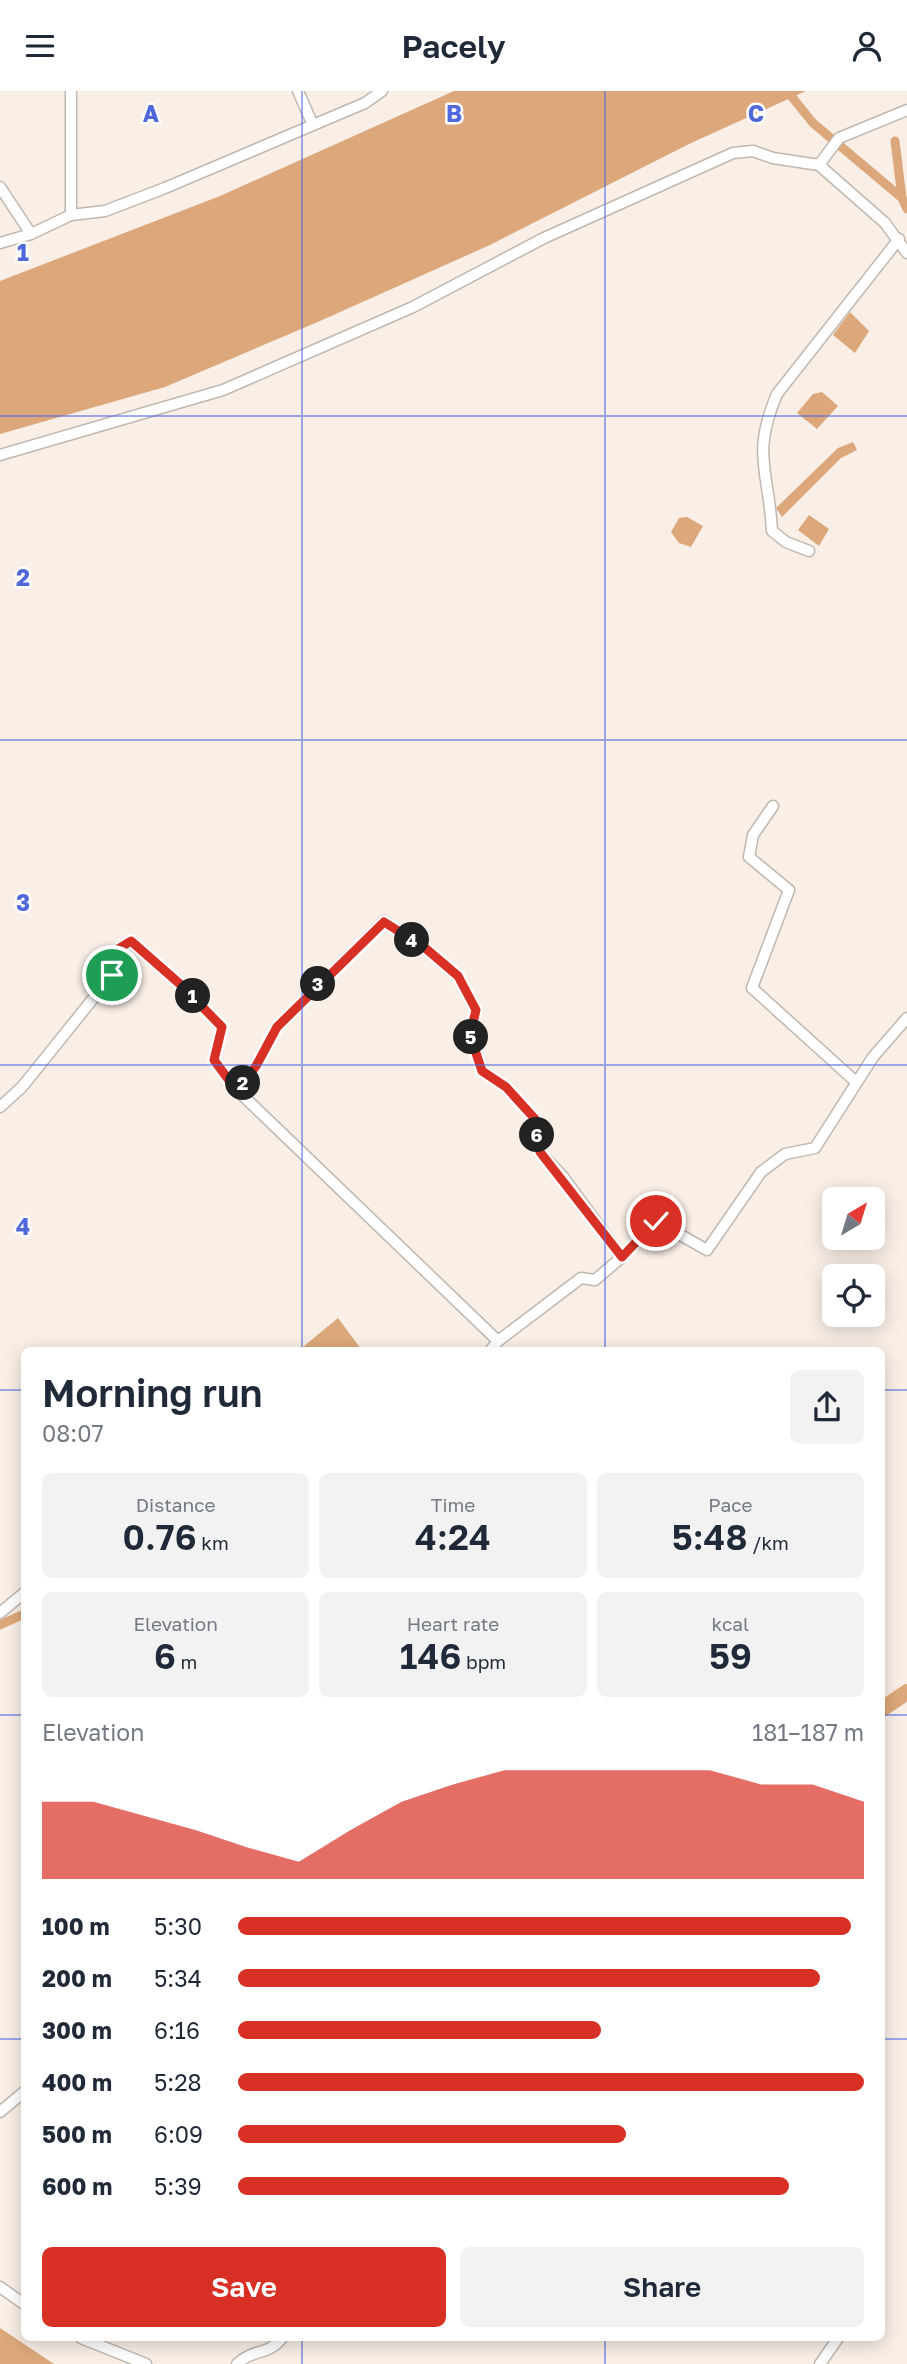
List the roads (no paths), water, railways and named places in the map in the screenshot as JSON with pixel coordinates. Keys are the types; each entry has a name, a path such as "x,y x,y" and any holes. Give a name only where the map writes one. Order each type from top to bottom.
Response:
{"street":[{"path":"71,91 71,215"},
{"path":"298,91 312,123"},
{"path":"0,243 31,234 71,215 106,211 365,103 382,91"},
{"path":"819,165 824,154 839,138 907,110"},
{"path":"0,455 223,390 413,307 544,238 733,153 753,151 773,158 819,165 899,239 907,253"},
{"path":"0,187 31,234"},
{"path":"809,551 786,542 772,531 770,495 761,464 765,421 777,394 899,239"},
{"path":"772,806 753,835 749,857 789,890 752,988 856,1082"},
{"path":"237,1091 256,1066 277,1027 384,922 424,947 458,976 476,1010 470,1035 482,1071 506,1087 535,1119 540,1152 622,1257"},
{"path":"0,1107 22,1087 112,975 118,949 131,941 181,985 222,1027 214,1060 237,1091 498,1342"},
{"path":"494,1347 581,1278 595,1280 622,1257 656,1221 707,1250 761,1172 785,1154 815,1148 856,1082 907,1018"},
{"path":"0,1612 21,1595"},
{"path":"0,2112 21,2094"},
{"path":"0,2287 21,2302"},
{"path":"88,2341 146,2364"},
{"path":"237,2364 251,2353 271,2349 279,2341"},
{"path":"820,2364 836,2341"}],"waterway":[{"path":"787,91 813,123 902,198"},
{"path":"895,141 902,198 907,209"},
{"path":"0,1625 21,1615"},
{"path":"885,1707 907,1692"}]}
